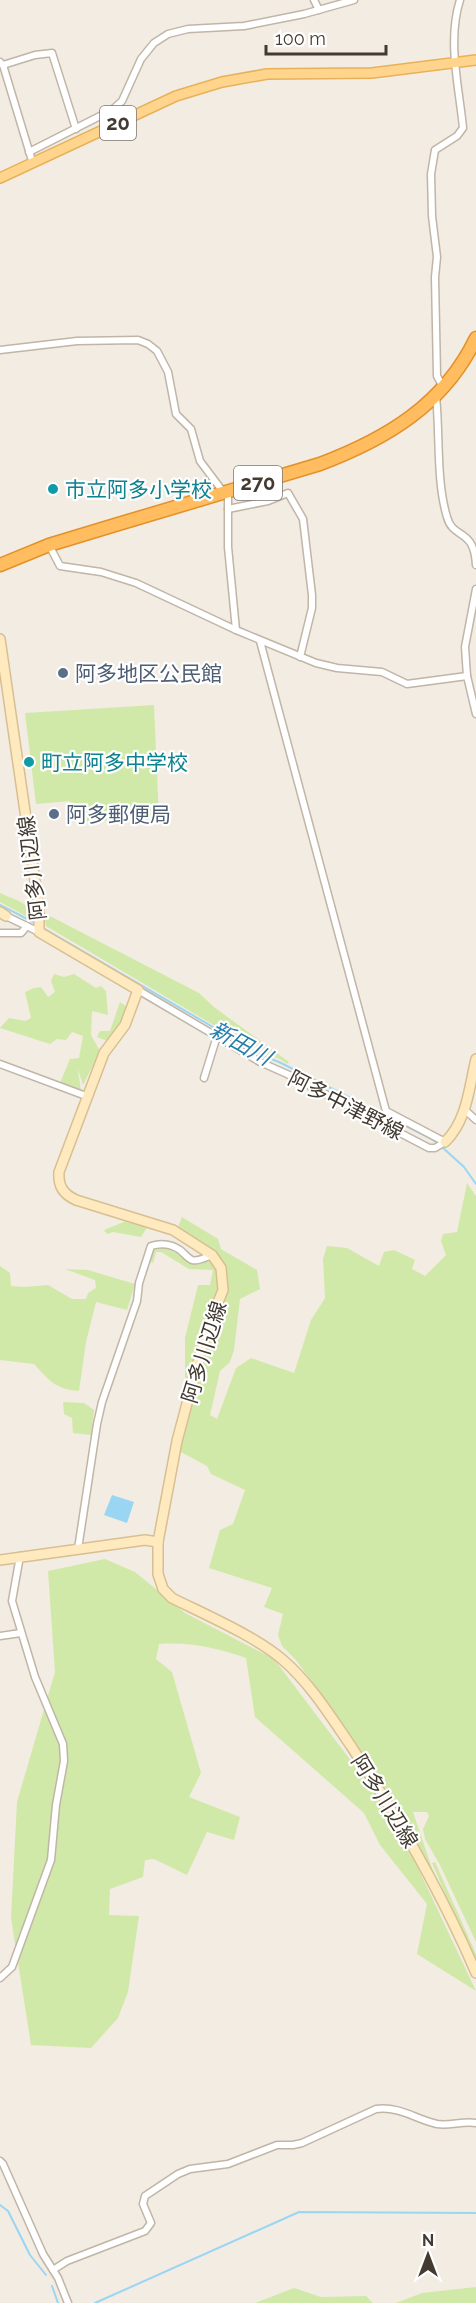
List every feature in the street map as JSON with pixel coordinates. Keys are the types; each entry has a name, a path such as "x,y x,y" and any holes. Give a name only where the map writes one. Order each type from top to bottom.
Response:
{"highway":[{"name":"270","path":"0,565 49,545 226,493 353,452 389,433 414,415 439,391 459,367 476,338"}],"main road":[{"name":"20","path":"0,178 176,96 222,82 267,74 372,73 476,60"},
{"name":"阿多川辺線","path":"0,639 40,928 138,990"},
{"path":"138,990 125,1025 104,1053 86,1096 59,1172 59,1184 62,1190 76,1200 173,1230 212,1255"},
{"path":"442,1144 456,1129 465,1110 476,1059"},
{"name":"阿多川辺線","path":"212,1255 221,1268 224,1290 207,1332 177,1442 158,1542 158,1574 163,1588 172,1598 255,1640 293,1668 333,1720 408,1837 454,1921 476,1973"},
{"path":"0,1560 145,1540 158,1542"}],"street":[{"path":"314,0 319,10"},
{"path":"29,152 112,110 122,101 141,59 154,43 168,34 188,29 244,26 354,0"},
{"path":"460,0 454,18 455,63 463,128 458,136 435,150 431,174 437,257 435,277 437,376 442,486 451,527 471,542 476,565"},
{"path":"33,164 2,64 52,53 76,129"},
{"path":"0,350 77,341 138,340 157,351 168,372 176,414 191,429 200,461 226,493 228,547 236,630"},
{"path":"228,509 268,501 288,494 303,519 312,608 300,657"},
{"path":"49,545 60,566 102,572 127,580 300,657 337,668 382,672 407,684 467,676"},
{"path":"476,589 465,647 467,676 476,714"},
{"path":"260,641 386,1111 442,1144"},
{"path":"3,914 27,926 40,928"},
{"path":"0,933 21,933 27,926"},
{"name":"阿多中津野線","path":"138,990 260,1062 429,1148 442,1144"},
{"path":"204,1078 217,1036"},
{"path":"0,1064 86,1096"},
{"path":"465,1110 476,1120"},
{"path":"78,1549 100,1413 137,1301 139,1283 151,1246 169,1245 196,1261 212,1255"},
{"path":"0,1978 12,1967 51,1860 56,1805 64,1761 63,1744 21,1633 12,1601 20,1556"},
{"path":"0,1636 21,1633"},
{"path":"53,2270 68,2261 145,2231 151,2223 143,2204 145,2196 178,2174 190,2169 228,2164 277,2145 302,2143 376,2109 388,2107 438,2124 476,2123"},
{"path":"0,2161 68,2303"}],"green space":[{"path":"154,705 159,819 73,822 70,801 36,804 25,713"},
{"path":"0,893 27,906 34,915 35,921 0,902"},
{"path":"44,913 199,993 214,1007 289,1062 287,1064 280,1059 261,1053 46,926"},
{"path":"54,974 64,977 74,974 96,988 101,986 106,991 108,1015 92,1011 91,1035 100,1051 83,1085 78,1069 81,1092 60,1083 70,1059 79,1058 83,1036 72,1032 66,1040 57,1039 50,1044 0,1028 9,1018 25,1021 31,1018 25,992 41,987 48,997 55,992 51,981"},
{"path":"120,1002 128,1008 122,1025 107,1041 97,1037 100,1031 110,1031"},
{"path":"467,1183 476,1196 476,1942 440,1865 425,1839 423,1829 429,1816 427,1812 413,1812 438,1886 405,1822 357,1744 296,1660 282,1646 278,1635 283,1614 264,1607 272,1588 209,1568 220,1530 233,1524 245,1490 211,1474 207,1466 181,1452 185,1338 198,1285 210,1285 213,1270 189,1269 161,1252 156,1252 153,1263 149,1261 153,1248 175,1253 195,1264 211,1260 213,1251 178,1227 182,1217 218,1239 221,1249 257,1270 260,1289 240,1299 234,1350 230,1362 220,1371 210,1415 217,1419 236,1368 251,1358 294,1373 311,1320 325,1298 323,1259 327,1246 347,1248 379,1266 384,1252 394,1250 415,1260 412,1269 425,1276 446,1255 441,1241 443,1234 457,1232"},
{"path":"126,1221 148,1226 141,1237 113,1232 107,1234 104,1230"},
{"path":"0,1266 10,1273 11,1286 48,1285 72,1299 86,1299 88,1293 96,1288 95,1280 65,1269 88,1270 135,1284 127,1310 96,1302 86,1342 79,1391 58,1386 34,1364 0,1360"},
{"path":"63,1402 84,1403 94,1410 91,1435 73,1433 72,1418 64,1414"},
{"path":"105,1559 135,1572 185,1613 274,1659 376,1794 417,1866 476,1991 417,1954 427,1904 380,1845 364,1813 255,1717 246,1658 204,1646 159,1644 156,1659 172,1672 201,1773 189,1797 240,1817 234,1840 207,1832 187,1875 154,1859 145,1860 143,1877 110,1889 109,1915 139,1916 128,1992 118,2018 91,2048 31,2045 11,1918 17,1802 55,1672 48,1571"},
{"path":"435,1862 476,1954 476,1966 432,1863"},
{"path":"476,2287 476,2303 396,2303 422,2293"},
{"path":"294,2288 321,2297 366,2296 373,2303 255,2303"}],"water":[{"path":"112,1495 134,1502 127,1523 104,1515"}],"waterway":[{"name":"新田川","path":"0,905 35,923"},
{"name":"新田川","path":"43,928 261,1055 437,1143"},
{"name":"新田川","path":"442,1147 464,1167 476,1184"},
{"path":"0,2205 8,2211 30,2255 46,2275"},
{"path":"95,2303 299,2212 476,2213"},
{"path":"52,2286 58,2303"}],"place":[{"name":"市立阿多小学校","path":"53,489"},
{"name":"阿多地区公民館","path":"63,673"},
{"name":"町立阿多中学校","path":"29,762"},
{"name":"阿多郵便局","path":"54,814"}]}
